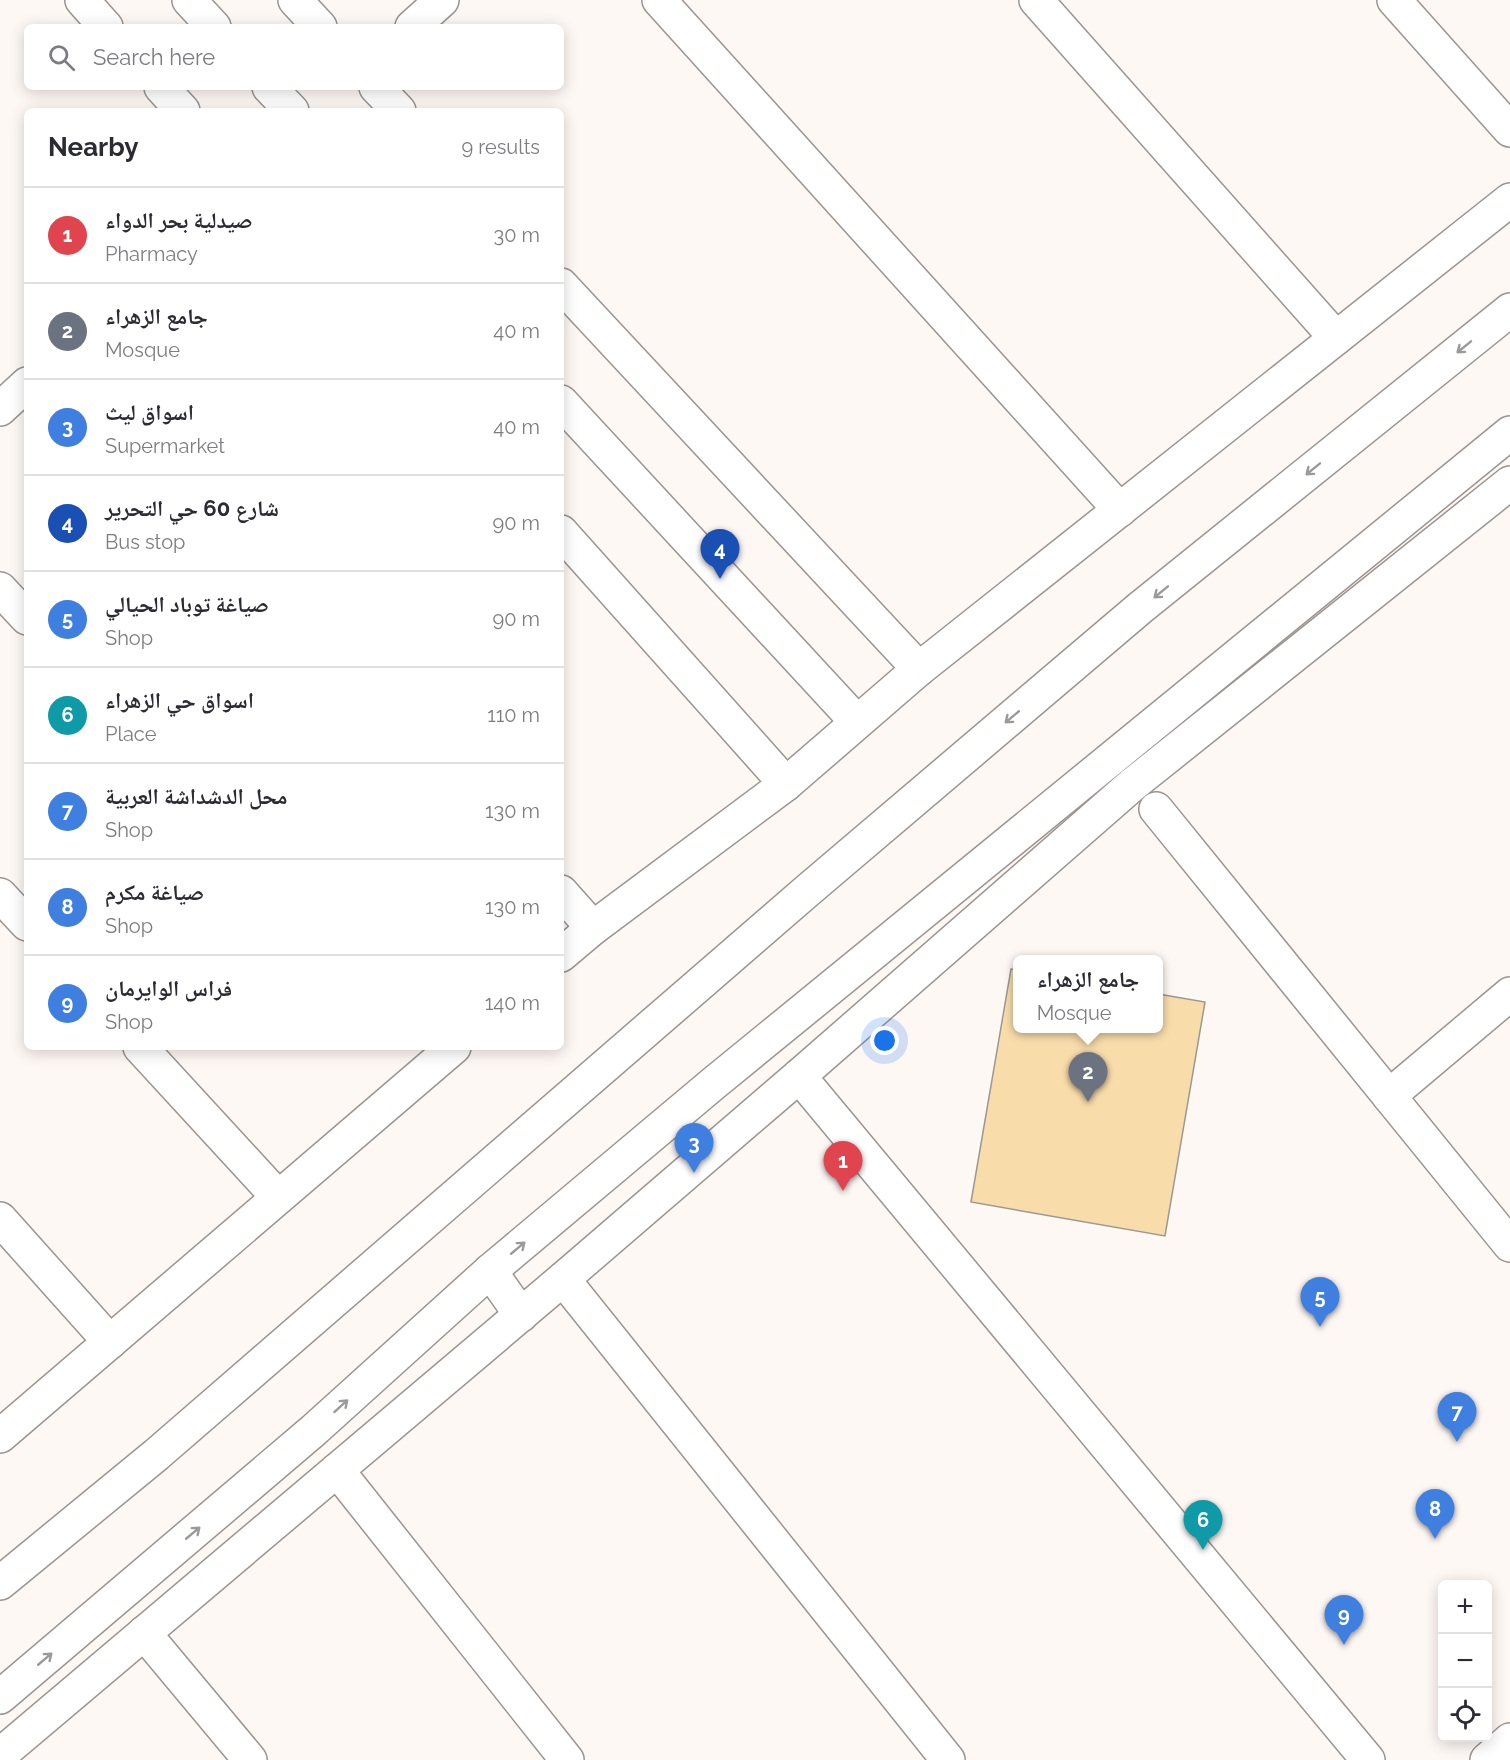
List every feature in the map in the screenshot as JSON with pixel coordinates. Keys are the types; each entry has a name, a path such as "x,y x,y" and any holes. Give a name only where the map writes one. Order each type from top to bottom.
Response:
{"street":[{"path":"82,0 103,24"},
{"path":"189,0 211,24"},
{"path":"295,0 317,24"},
{"path":"415,24 442,0"},
{"path":"659,0 1120,510"},
{"path":"1036,0 1336,338"},
{"path":"1394,0 1510,130"},
{"path":"164,90 180,108"},
{"path":"272,90 289,108"},
{"path":"379,90 396,108"},
{"path":"564,952 593,927 786,784 919,669 1510,200"},
{"path":"564,288 919,669"},
{"path":"0,1583 165,1447 807,891 1140,608 1510,310"},
{"path":"0,410 24,387"},
{"path":"564,405 857,722"},
{"path":"0,1697 314,1430 490,1271 723,1075 1510,433"},
{"path":"0,1755 563,1279 1132,784 1510,483"},
{"path":"564,535 786,784"},
{"path":"0,589 24,615"},
{"path":"1156,809 1510,1245"},
{"path":"0,895 24,921"},
{"path":"564,895 593,927"},
{"path":"1389,1096 1510,994"},
{"path":"143,1050 278,1197"},
{"path":"0,1437 278,1197 441,1051"},
{"path":"799,1076 1368,1760"},
{"path":"0,1219 110,1342"},
{"path":"490,1271 521,1315"},
{"path":"563,1279 948,1760"},
{"path":"337,1470 567,1760"},
{"path":"144,1633 250,1760"},
{"path":"1487,1760 1510,1740"}],"building":[{"path":"1011,969 1013,969 1013,1033 1163,1033 1163,995 1205,1002 1165,1236 971,1202"}],"place":[{"name":"شارع 60 حي التحرير","path":"720,579"},
{"name":"جامع الزهراء","path":"1088,1102"},
{"name":"اسواق ليث","path":"694,1173"},
{"name":"صيدلية بحر الدواء","path":"843,1191"},
{"name":"صياغة توباد الحيالي","path":"1320,1327"},
{"name":"محل الدشداشة العربية","path":"1457,1442"},
{"name":"صياغة مكرم","path":"1435,1539"},
{"name":"اسواق حي الزهراء","path":"1203,1550"},
{"name":"فراس الوايرمان","path":"1344,1645"}]}
